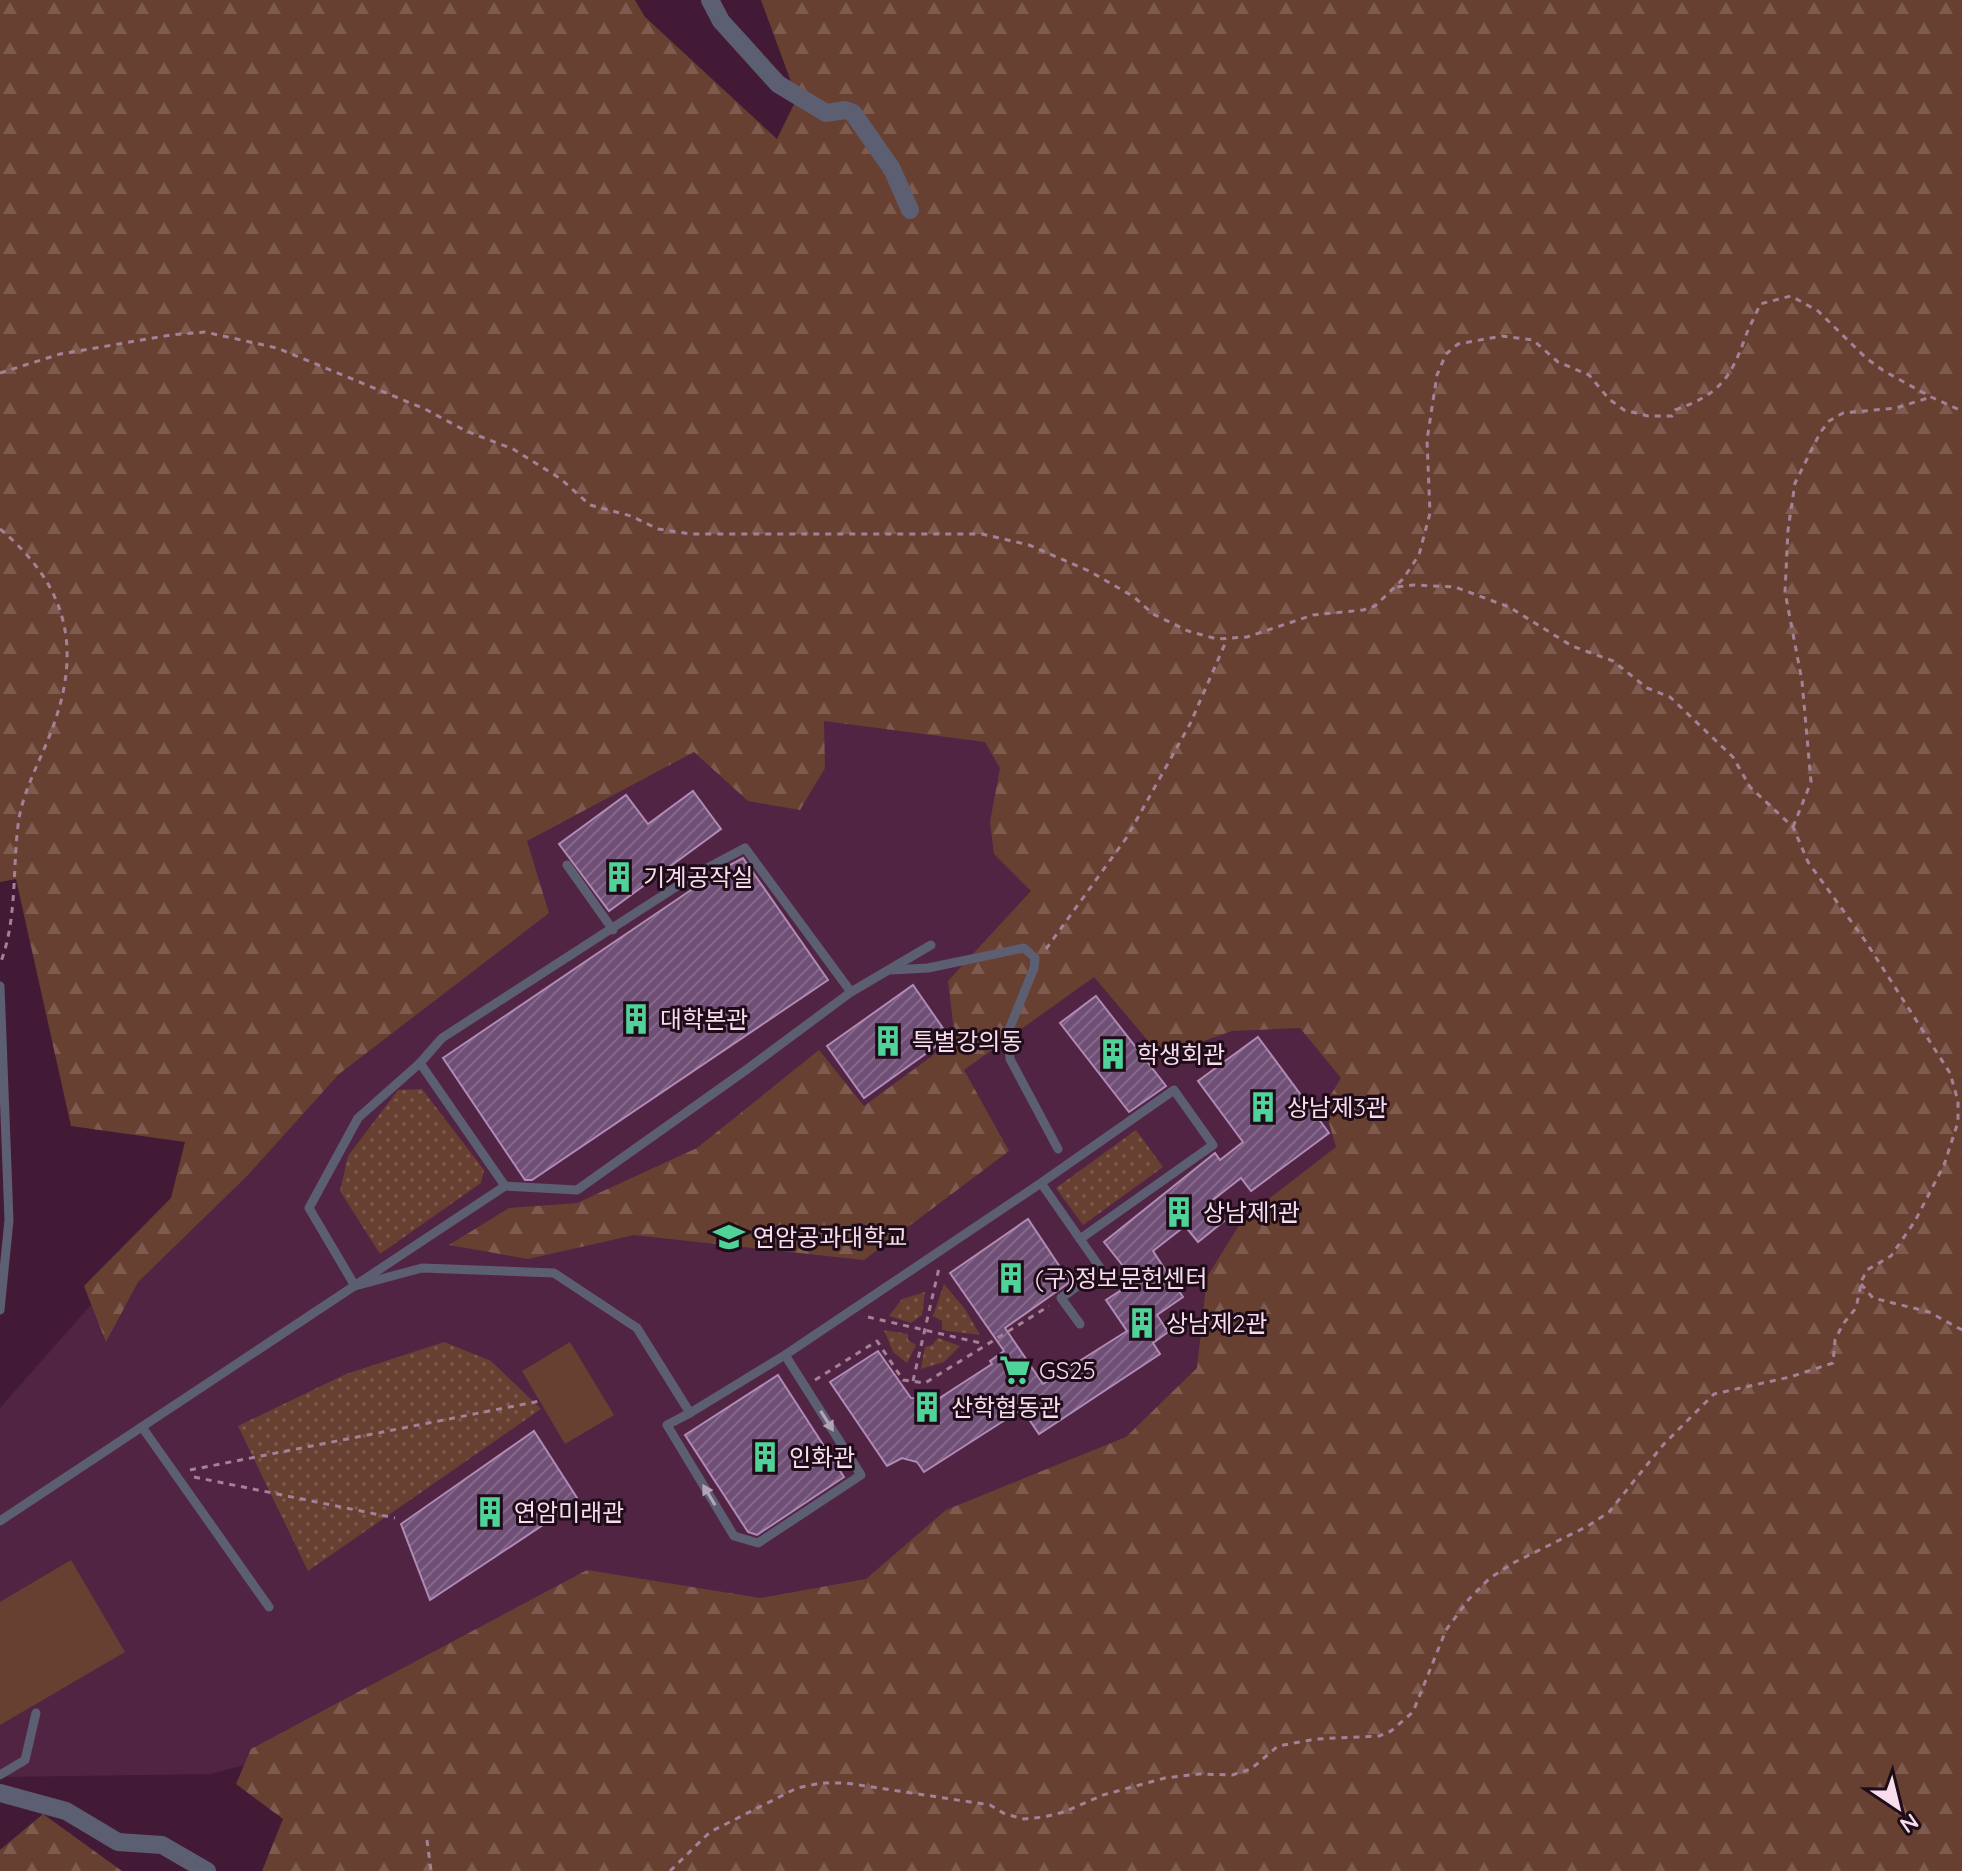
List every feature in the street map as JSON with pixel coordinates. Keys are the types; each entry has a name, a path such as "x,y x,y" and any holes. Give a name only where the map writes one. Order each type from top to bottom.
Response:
{"street":[{"path":"710,0 721,21 778,84 826,113 845,110 853,113 892,169 910,210"},
{"path":"0,1793 66,1811 118,1842 162,1845 207,1871"}],"lane":[{"path":"355,1286 309,1208 358,1118 420,1063 442,1038 696,874 745,848 851,992"},
{"path":"567,865 613,930"},
{"path":"0,1521 505,1186 577,1190 851,992 931,945"},
{"path":"888,970 928,968 1024,948 1035,958 1034,968 1008,1032 1010,1059 1058,1149"},
{"path":"0,986 9,1220 0,1310"},
{"path":"420,1063 505,1186"},
{"path":"785,1355 861,1475 758,1543 734,1536 667,1425 785,1355 1174,1090 1213,1145 1080,1239"},
{"path":"1041,1183 1101,1269 1061,1298 1080,1324"},
{"path":"355,1286 422,1268 554,1273 637,1328 690,1413"},
{"path":"142,1427 269,1607"},
{"path":"0,1775 25,1760 36,1713"}],"path":[{"path":"0,373 60,354 205,332 277,348 425,409 466,431 513,449 561,479 590,505 631,516 658,529 691,534 982,534 1029,545 1089,571 1134,597 1153,614 1188,631 1227,639 1261,634 1327,612 1363,610 1375,606 1396,587 1423,545 1431,503 1427,426 1441,362 1458,344 1502,336 1533,340 1558,362 1589,375 1600,390 1624,410 1648,416 1672,416 1675,410 1708,396 1725,381 1736,363 1760,304 1791,296 1818,311 1866,358 1931,397 1962,411"},
{"path":"1793,827 1811,782 1802,681 1785,592 1788,530 1795,483 1829,421 1843,413 1896,408 1931,397"},
{"path":"0,529 27,553 47,579 63,619 68,653 61,702 33,771 20,815 11,915 0,964"},
{"path":"670,1871 710,1832 788,1792 809,1786 846,1783 990,1805 1005,1814 1024,1819 1064,1812 1103,1795 1165,1778 1199,1774 1232,1775 1251,1769 1278,1746 1316,1739 1379,1736 1391,1731 1413,1712 1446,1630 1479,1588 1515,1562 1588,1526 1609,1512 1663,1445 1714,1394 1790,1377 1833,1363 1835,1340 1856,1308 1867,1270 1891,1256 1936,1183 1956,1134 1958,1101 1950,1073 1866,942 1808,862 1793,827 1750,787 1733,757 1670,697 1647,688 1613,661 1572,646 1509,607 1455,587 1396,587"},
{"path":"1035,958 1051,944 1127,837 1190,724 1227,639"},
{"path":"913,1381 944,1249"},
{"path":"1861,1284 1873,1298 1929,1312 1962,1330"},
{"path":"805,1386 877,1341 903,1380 925,1383 1061,1298"},
{"path":"848,1313 985,1344"},
{"path":"174,1473 540,1401"},
{"path":"174,1473 395,1518"},
{"path":"427,1840 431,1871"}],"shaded area":[{"name":"연암공과대학교","path":"670,702 1090,719 1408,1066 1187,1444 823,1608 211,1774 0,1777 0,1408 396,959"}],"green space":[{"path":"0,0 635,0 645,17 777,139 797,98 761,0 1962,0 1962,1871 262,1871 283,1819 236,1784 251,1749 587,1570 760,1598 866,1579 946,1510 1126,1437 1197,1368 1207,1277 1243,1219 1336,1147 1324,1106 1341,1078 1300,1028 1232,1031 1161,1056 1094,977 964,1070 1009,1151 864,1260 634,1235 528,1259 449,1245 509,1208 577,1203 697,1148 819,1050 864,1106 955,1039 948,981 1031,891 994,854 990,822 1000,768 985,742 824,721 825,768 800,810 748,801 694,752 527,841 549,913 339,1074 246,1177 138,1282 106,1342 84,1286 171,1198 185,1142 71,1126 16,879 0,882"},
{"path":"422,1089 484,1170 481,1183 380,1254 340,1191 348,1156 398,1090"},
{"path":"1136,1130 1163,1167 1083,1225 1056,1188"},
{"path":"944,1284 965,1309 980,1335 942,1330 942,1321 933,1316"},
{"path":"925,1292 922,1315 911,1323 889,1316 902,1299"},
{"path":"884,1330 908,1334 908,1340 916,1345 907,1363 893,1352"},
{"path":"938,1338 960,1346 944,1362 921,1369 925,1347"},
{"path":"444,1342 491,1361 541,1409 308,1571 238,1426 346,1374"},
{"path":"570,1342 614,1415 565,1444 522,1371"},
{"path":"71,1560 125,1652 0,1725 0,1602"},
{"path":"43,1814 122,1871 0,1871 0,1850"}],"building":[{"name":"기계공작실","path":"693,791 721,829 609,911 559,844 626,795 648,824"},
{"name":"대학본관","path":"743,858 828,980 532,1180 525,1180 443,1058 722,869"},
{"name":"특별강의동","path":"913,985 949,1037 864,1098 827,1046"},
{"name":"학생회관","path":"1096,996 1166,1086 1129,1112 1060,1023"},
{"path":"1258,1037 1329,1133 1251,1191 1241,1178 1209,1203 1224,1221 1198,1242 1185,1226 1153,1251 1183,1297 1157,1315 1168,1332 1153,1343 1160,1354 1039,1434 1022,1409 924,1472 917,1462 902,1458 887,1466 830,1382 878,1351 911,1398 938,1399 992,1364 990,1361 1004,1351 950,1273 1028,1219 1070,1282 1005,1328 1043,1384 1127,1331 1106,1300 1135,1281 1104,1242 1215,1153 1220,1160 1243,1142 1198,1081"},
{"name":"인화관","path":"778,1375 844,1477 757,1535 748,1532 685,1435"},
{"name":"연암미래관","path":"534,1431 579,1501 430,1600 401,1524"}],"place":[{"name":"기계공작실","path":"619,877"},
{"name":"대학본관","path":"636,1019"},
{"name":"특별강의동","path":"888,1041"},
{"name":"학생회관","path":"1113,1054"},
{"name":"상남제3관","path":"1263,1107"},
{"name":"상남제1관","path":"1179,1212"},
{"name":"연암공과대학교","path":"729,1237"},
{"name":"(구)정보문헌센터","path":"1011,1278"},
{"name":"상남제2관","path":"1142,1323"},
{"name":"GS25","path":"1015,1370"},
{"name":"산학협동관","path":"927,1407"},
{"name":"인화관","path":"765,1457"},
{"name":"연암미래관","path":"490,1512"}]}
